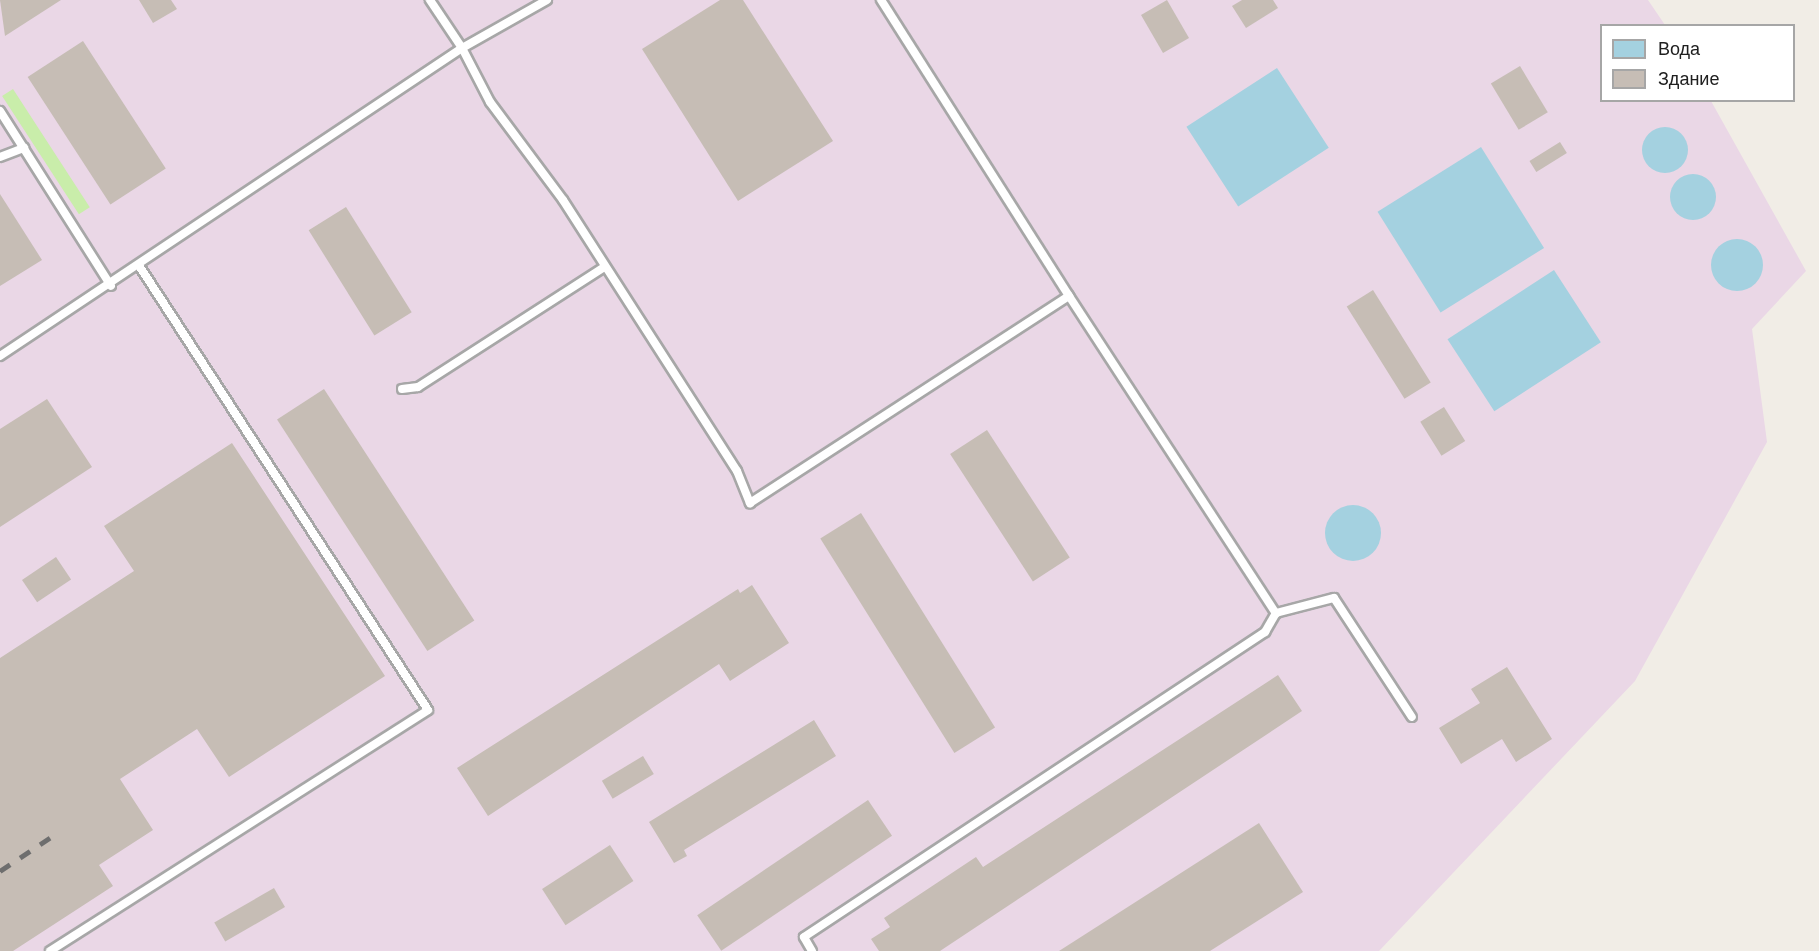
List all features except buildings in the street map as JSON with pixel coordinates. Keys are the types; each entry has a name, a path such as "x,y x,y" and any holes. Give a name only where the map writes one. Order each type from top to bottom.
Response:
{"lane":[{"path":"430,0 462,48 490,102 604,267 736,471 750,504 1069,296"},
{"path":"0,356 140,267 462,48 547,0"},
{"path":"881,0 1069,296 1276,613"},
{"path":"0,111 111,286"},
{"path":"0,157 24,148"},
{"path":"50,951 428,710 140,267"},
{"path":"402,389 418,387 604,267"},
{"path":"812,951 804,937 1265,632 1276,613 1334,598 1412,717"}],"shaded area":[{"path":"0,0 1648,0 1664,24 1600,24 1600,102 1712,102 1806,271 1752,329 1767,442 1635,681 1379,951 0,951"}],"green space":[{"path":"13,89 90,207 79,214 2,96"}],"water":[{"path":"1277,68 1329,148 1238,206 1186,127"},
{"path":"1665,127 1681,134 1688,150 1681,166 1665,173 1649,166 1642,150 1649,134"},
{"path":"1481,147 1544,248 1441,313 1378,212"},
{"path":"1693,174 1709,181 1716,197 1709,213 1693,220 1677,213 1670,197 1677,181"},
{"path":"1732,239 1742,239 1756,246 1763,265 1756,284 1742,291 1732,291 1722,287 1715,280 1711,270 1711,260 1715,250 1722,243"},
{"path":"1554,270 1601,342 1494,411 1447,339"},
{"path":"1353,505 1364,507 1373,513 1379,522 1381,533 1379,544 1373,553 1364,559 1353,561 1342,559 1333,553 1327,544 1325,533 1327,522 1333,513 1342,507"}],"railway":[{"path":"0,871 60,831"}]}
